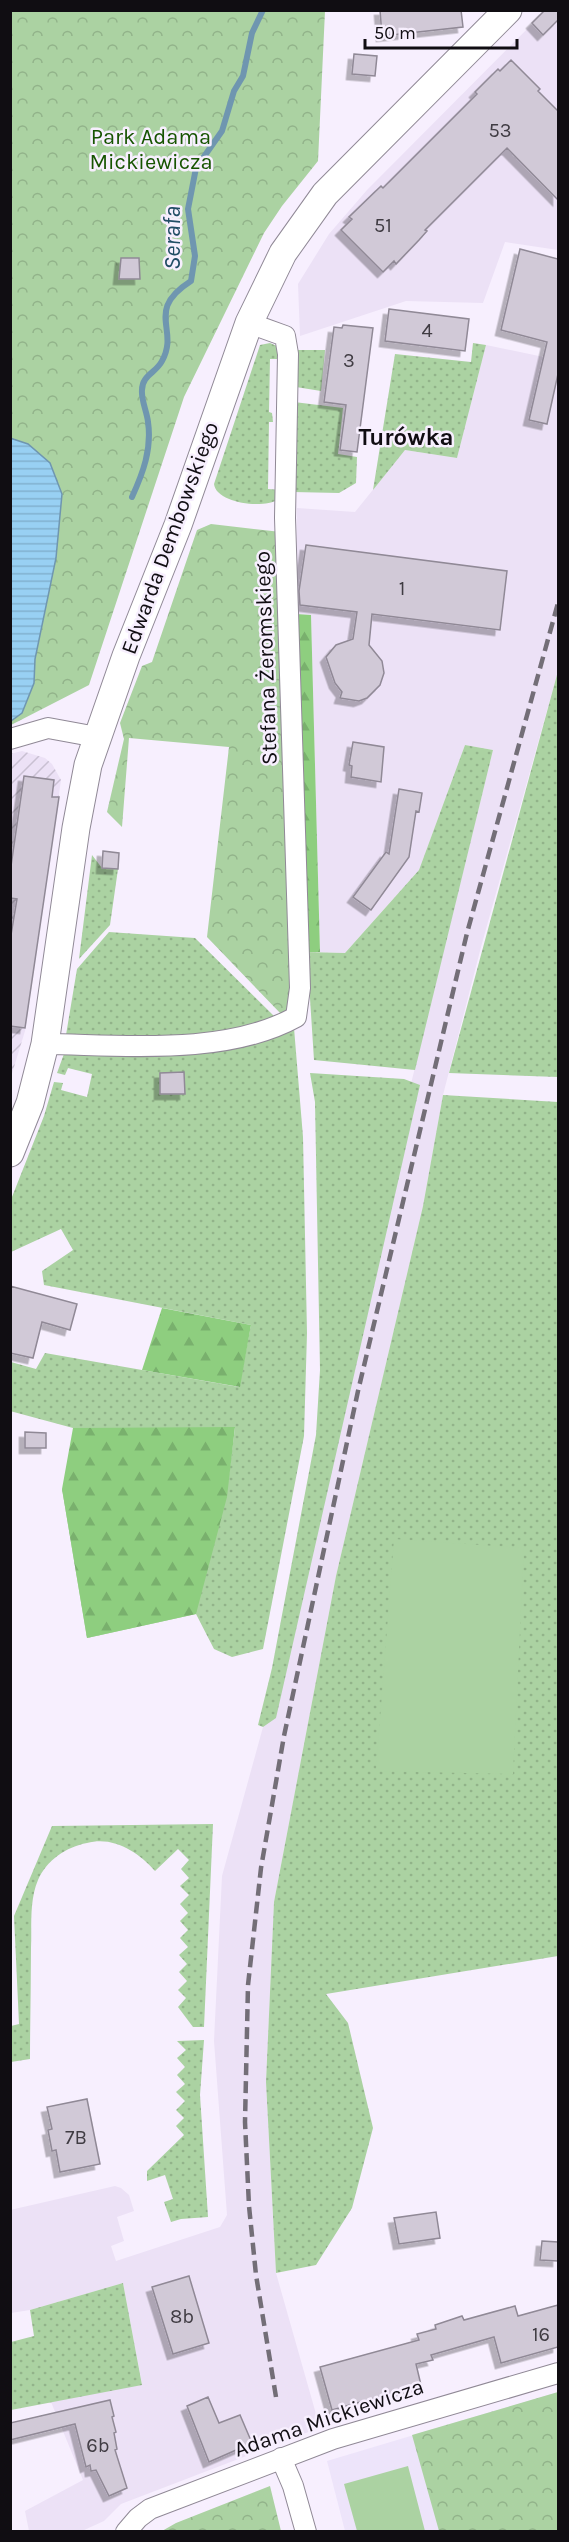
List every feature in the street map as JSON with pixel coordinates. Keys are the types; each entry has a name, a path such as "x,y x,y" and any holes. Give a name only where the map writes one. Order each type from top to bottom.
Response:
{"street":[{"name":"Edwarda Dembowskiego","path":"10,1153 53,1044 82,793 97,737 178,525 249,323 283,253 325,194 508,10"},
{"name":"Stefana Żeromskiego","path":"53,1044 157,1045 214,1042 261,1031 296,1017 300,988 285,518 288,354 285,336 249,323"},
{"path":"10,739 48,728 97,737"},
{"name":"Adama Mickiewicza","path":"126,2532 138,2518 150,2509 281,2458 405,2416 558,2373"},
{"path":"281,2458 293,2486 306,2532"}],"shaded area":[{"path":"545,11 558,11 558,250 505,242 483,303 406,301 300,336 298,284 329,234 367,190"},
{"path":"486,345 558,360 558,671 481,947 443,1095 423,1206 336,1576 274,1902 266,2082 276,2273 316,2414 311,2431 121,2504 104,2521 82,2531 29,2531 25,2511 83,2480 51,2402 142,2384 123,2283 30,2310 11,2313 10,2210 115,2186 121,2188 129,2195 134,2211 117,2217 124,2241 111,2246 116,2261 220,2227 227,2215 214,2041 222,1876 263,1727 350,1332 493,750 465,745 419,870 345,953 320,952 311,615 296,614 297,508 355,512 405,450 457,458"},
{"path":"22,751 45,758 52,764 61,780 25,1031 11,1077 10,754"},
{"path":"558,2392 558,2531 345,2531 327,2461"}],"green space":[{"name":"Park Adama Mickiewicza","path":"11,11 325,11 318,161 282,206 264,233 184,397 89,685 11,725"},
{"path":"270,343 279,347 283,359 270,359 269,412 272,413 273,422 269,422 268,489 281,490 277,500 270,503 251,504 223,496 214,484 260,345"},
{"path":"473,343 486,345 457,458 405,450 373,490 395,354 471,362"},
{"path":"298,350 325,350 321,391 296,387"},
{"path":"294,402 343,408 338,454 357,457 356,483 339,493 293,492"},
{"path":"211,524 281,532 294,964 288,1011 282,1015 207,937 229,747 129,738 122,827 107,812 124,739 120,723 142,666 152,662 197,530"},
{"path":"296,614 311,615 320,952 307,952"},
{"path":"558,671 558,1077 449,1073"},
{"path":"465,745 493,750 415,1070 314,1060 307,952 345,953 419,870"},
{"path":"92,855 102,868 118,869 110,925 79,959"},
{"path":"109,932 195,938 276,1018 238,1030 146,1039 66,1035 77,969"},
{"path":"294,1028 303,1137 307,1333 304,1436 263,1649 232,1657 214,1649 196,1614 87,1638 62,1489 226,1497 235,1428 73,1428 10,1411 11,1362 36,1369 45,1353 239,1387 251,1325 44,1285 42,1271 73,1250 61,1229 11,1252 10,1202 44,1116 54,1082 63,1083 61,1090 87,1097 92,1074 68,1068 65,1075 57,1073 65,1051"},
{"path":"310,1073 404,1079 420,1085 276,1718 263,1727 258,1725 272,1668 316,1435 320,1370 315,1102"},
{"path":"443,1095 558,1102 558,1956 326,1994 348,2023 373,2128 352,2208 316,2265 276,2273 266,2082 274,1902 336,1576 423,1206"},
{"path":"162,1308 251,1325 240,1387 142,1370"},
{"path":"235,1427 227,1497 196,1614 87,1638 62,1489 73,1428"},
{"path":"394,1539 524,1548 513,1774 376,1771"},
{"path":"213,1824 204,2027 193,2027 178,2007 186,1998 178,1990 187,1981 179,1972 187,1964 179,1955 188,1947 180,1938 188,1930 180,1921 188,1913 180,1904 189,1895 180,1886 189,1878 181,1869 189,1860 178,1849 155,1871 125,1847 97,1841 65,1851 46,1866 38,1880 31,1914 30,2059 11,2062 11,2026 19,2024 14,1916 52,1826"},
{"path":"204,2040 200,2095 208,2217 171,2222 164,2202 173,2199 165,2175 147,2181 147,2171 184,2135 176,2126 184,2118 176,2110 185,2101 176,2092 185,2084 177,2075 185,2067 177,2058 186,2050 177,2041"},
{"path":"123,2283 142,2385 11,2410 11,2342 34,2336 30,2310"},
{"path":"558,2392 558,2531 439,2531 412,2435"},
{"path":"408,2466 425,2531 357,2531 344,2484"},
{"path":"270,2486 281,2531 162,2531 176,2523"}],"water":[{"path":"10,438 28,444 50,463 62,494 56,558 35,659 34,683 22,713 11,721"}],"building":[{"path":"380,10 461,10 463,27 382,36"},
{"path":"545,10 558,10 558,20 543,35 532,23"},
{"path":"354,54 377,56 375,76 352,74"},
{"path":"511,60 558,111 558,200 507,148 425,230 427,231 396,264 394,261 383,272 341,230 352,219 349,217 381,186 383,188 477,94 475,92 498,69 500,71"},
{"path":"520,249 558,259 558,374 547,424 529,420 547,342 501,330"},
{"path":"121,258 139,258 140,279 119,279"},
{"path":"389,309 469,319 465,351 385,341"},
{"path":"343,325 373,328 357,452 340,450 346,405 324,402 334,327 342,328"},
{"path":"306,545 507,571 500,630 372,614 369,645 382,661 384,673 380,685 367,698 359,701 340,698 342,692 335,683 326,657 336,645 353,639 357,612 300,605 299,591"},
{"path":"353,742 384,747 381,782 351,777 352,766 349,765"},
{"path":"24,776 54,780 52,797 59,797 25,1028 10,1026 10,941 17,899 10,898 10,873"},
{"path":"399,789 422,793 419,812 416,811 409,857 371,910 353,897 386,852 389,854"},
{"path":"103,851 119,853 118,869 102,868"},
{"path":"184,1072 185,1094 160,1094 160,1073"},
{"path":"10,1286 77,1304 70,1330 42,1322 33,1358 10,1353"},
{"path":"25,1432 46,1433 46,1448 25,1448"},
{"path":"87,2099 100,2164 60,2172 56,2150 52,2151 48,2130 52,2129 47,2107"},
{"path":"436,2212 440,2238 399,2244 394,2218"},
{"path":"542,2241 558,2242 558,2261 540,2260"},
{"path":"189,2276 209,2343 173,2354 152,2287"},
{"path":"558,2305 558,2347 501,2363 494,2337 431,2355 433,2360 416,2364 421,2385 332,2410 320,2367 419,2340 417,2334 436,2329 435,2325 462,2316 464,2320 515,2306 518,2316"},
{"path":"208,2397 219,2423 240,2415 252,2443 209,2462 187,2406"},
{"path":"110,2400 116,2432 114,2433 117,2449 115,2450 127,2488 109,2496 96,2470 91,2471 90,2465 86,2467 75,2424 10,2440 10,2423"}],"waterway":[{"name":"Serafa","path":"132,497 143,470 149,442 148,422 142,394 144,381 162,361 166,350 168,339 166,311 169,302 191,281 195,256 188,209 196,168 222,131 234,91 243,76 252,33 263,10"}],"railway":[{"path":"276,2397 256,2275 249,2206 245,2122 248,1985 261,1868 284,1736 358,1391 467,933 558,603"}],"district":[{"name":"Turówka","path":"406,437"}]}
